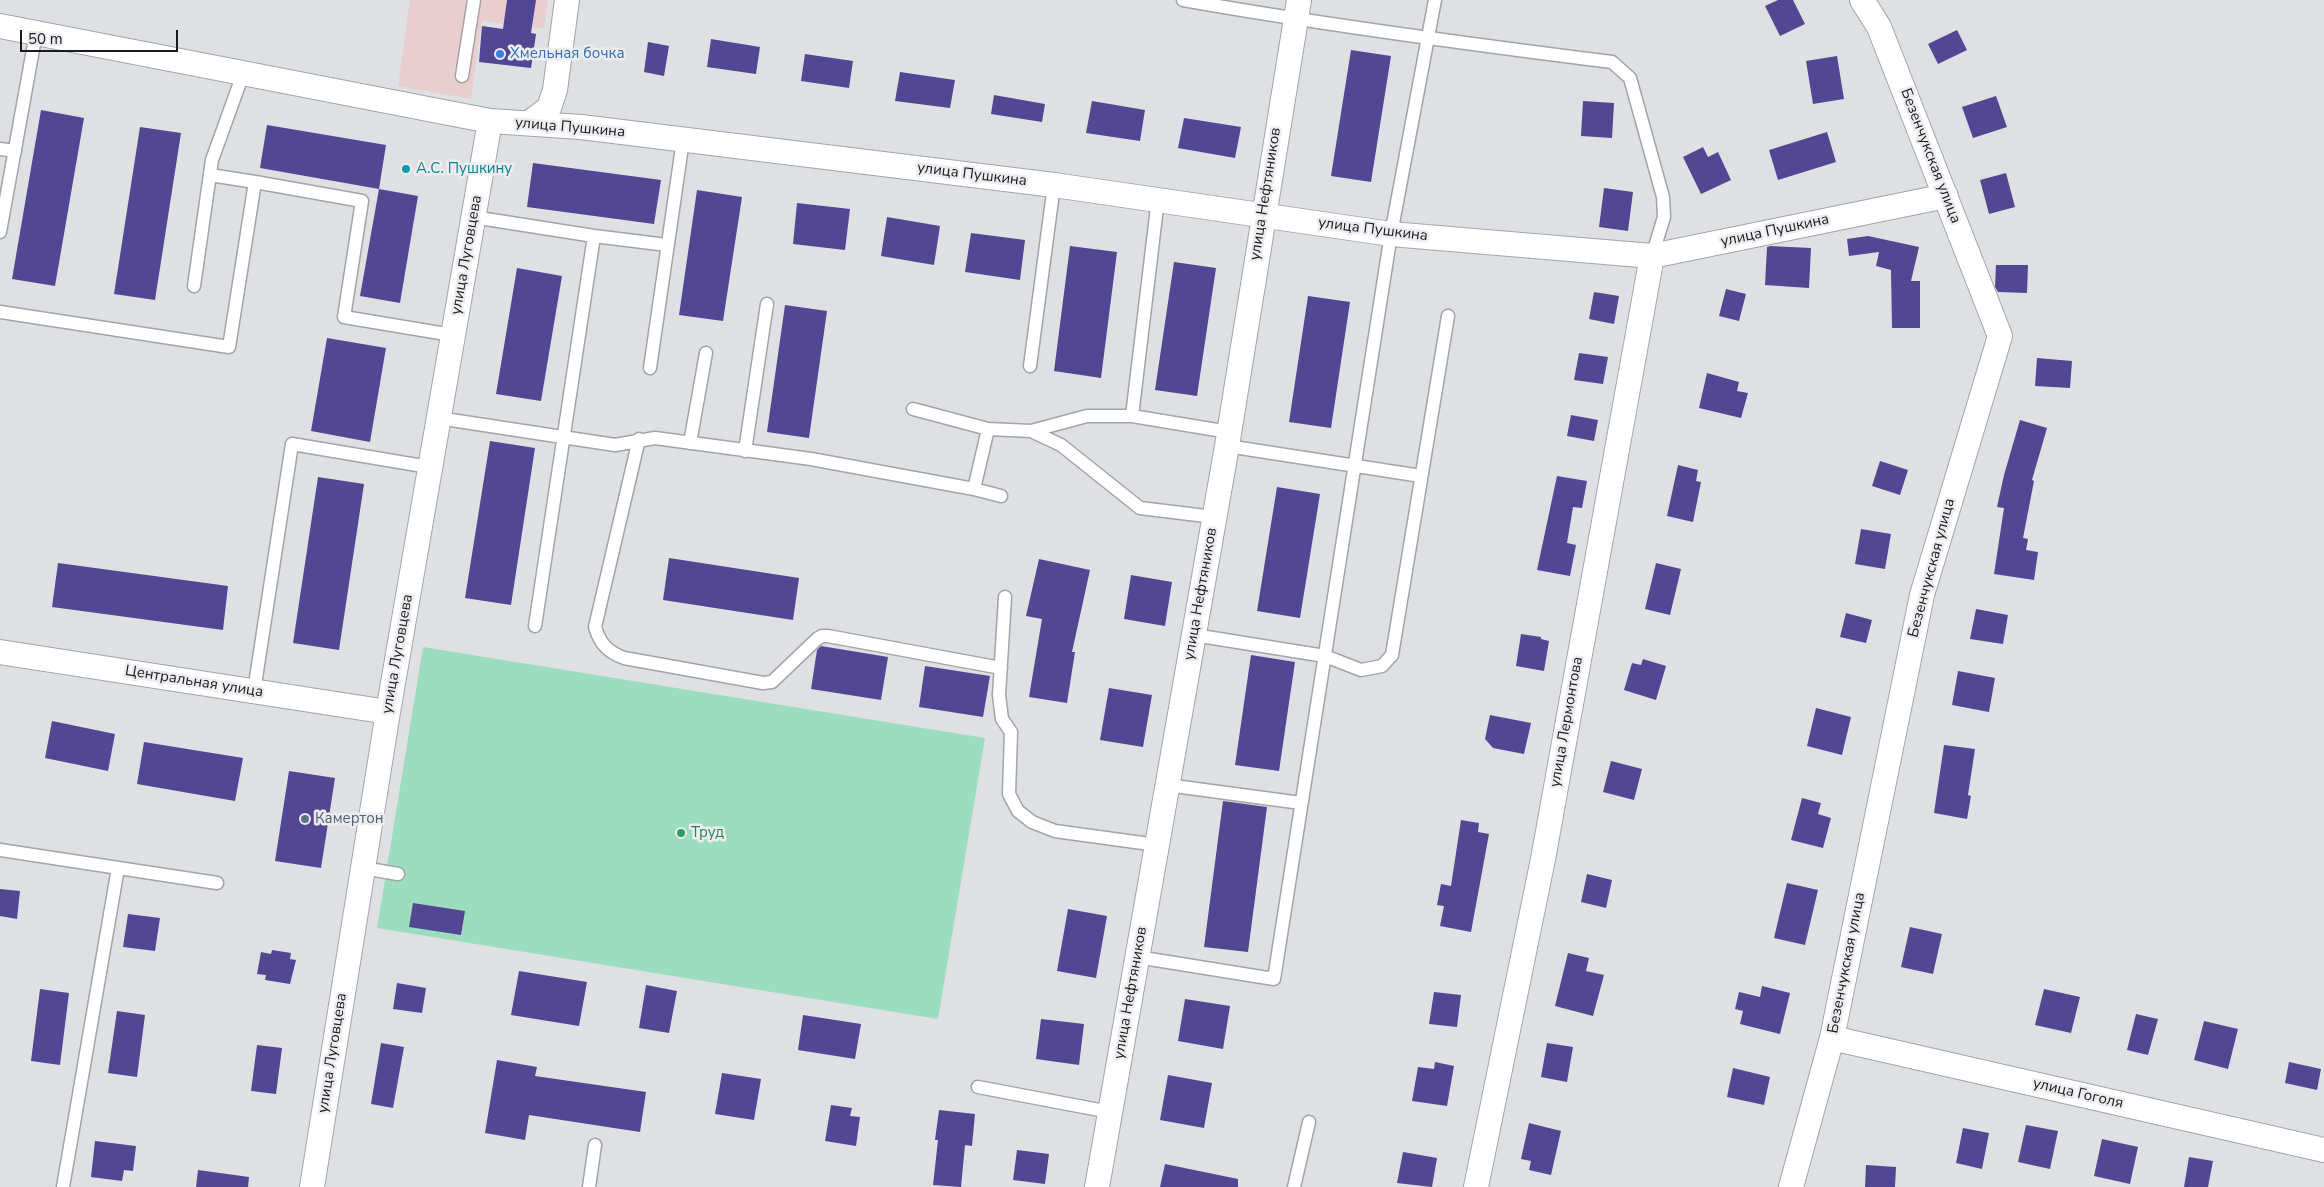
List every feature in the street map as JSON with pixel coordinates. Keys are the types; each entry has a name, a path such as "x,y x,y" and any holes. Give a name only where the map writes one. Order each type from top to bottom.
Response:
{"street":[{"path":"529,123 549,108 552,99 567,0"},
{"name":"Безенчукская улица","path":"1791,1187 1832,1038 1922,595 2000,336 1879,27 1862,0"},
{"name":"улица Нефтяников","path":"1097,1187 1228,439 1262,216 1297,10"},
{"name":"улица Пушкина","path":"0,26 490,121 529,123 682,140 1054,184 1391,234 1652,256 1946,196"},
{"name":"улица Луговцева","path":"312,1187 388,712 490,121"},
{"name":"улица Лермонтова","path":"1476,1187 1543,858 1652,256"},
{"name":"Центральная улица","path":"0,652 388,712"},
{"name":"улица Гоголя","path":"1832,1038 2324,1150"}],"lane":[{"path":"462,76 474,0"},
{"path":"1183,0 1297,10 1428,39 1612,62 1630,78 1663,197 1664,217 1652,256"},
{"path":"1137,957 1274,979 1391,234 1434,0"},
{"path":"0,232 36,33"},
{"path":"194,286 212,160 242,74"},
{"path":"650,368 682,140"},
{"path":"0,149 14,151"},
{"path":"210,176 362,201 344,316 452,335"},
{"path":"0,312 229,347 255,182"},
{"path":"1030,366 1054,184"},
{"path":"1132,416 1158,199"},
{"path":"473,217 666,245"},
{"path":"535,626 594,236"},
{"path":"745,451 767,304"},
{"path":"1194,635 1325,656 1361,670 1382,666 1392,655 1448,316"},
{"path":"690,443 706,353"},
{"path":"913,409 988,429 1032,431 1087,416 1132,416 1355,466 1421,476"},
{"path":"438,418 615,445 639,439 655,438 811,459 974,489 1001,496"},
{"path":"974,489 988,429"},
{"path":"1032,431 1061,445 1140,508 1214,517"},
{"path":"639,439 595,627 598,639 611,653 624,658 763,683 772,682 816,639 828,636 1001,668"},
{"path":"254,691 292,444 430,467"},
{"path":"1005,597 999,695 1002,719 1011,732 1009,794 1018,811 1032,822 1055,831 1157,845"},
{"path":"1167,785 1302,803"},
{"path":"0,850 217,883"},
{"path":"63,1187 118,868"},
{"path":"363,868 398,874"},
{"path":"978,1087 1110,1112"},
{"path":"1294,1187 1309,1122"},
{"path":"589,1187 595,1145"}],"shaded area":[{"path":"410,0 548,0 544,29 482,21 471,99 398,86"}],"green space":[{"name":"Труд","path":"423,647 985,738 938,1019 377,928"}],"building":[{"path":"507,0 536,0 531,33 536,34 531,68 479,62 482,26 503,29"},
{"path":"1778,0 1793,0 1805,24 1780,36 1765,6"},
{"path":"1957,30 1967,50 1938,64 1928,44"},
{"path":"711,39 760,47 756,74 707,67"},
{"path":"648,42 669,46 664,76 644,72"},
{"path":"1351,50 1391,56 1371,182 1331,176"},
{"path":"805,54 853,61 849,88 801,81"},
{"path":"1837,56 1844,99 1813,104 1806,61"},
{"path":"900,72 955,80 950,108 895,101"},
{"path":"994,95 1045,104 1042,122 991,114"},
{"path":"1996,96 2007,127 1973,138 1962,107"},
{"path":"1092,101 1145,110 1140,141 1086,133"},
{"path":"1583,101 1614,103 1612,138 1581,136"},
{"path":"41,110 84,118 55,286 12,279"},
{"path":"1184,118 1241,127 1235,158 1178,148"},
{"path":"267,125 386,145 379,189 260,168"},
{"path":"140,127 181,133 155,300 114,294"},
{"path":"1827,132 1836,162 1778,180 1769,150"},
{"path":"1703,147 1708,157 1718,152 1731,180 1701,194 1683,157"},
{"path":"533,163 661,180 654,224 527,207"},
{"path":"2006,173 2015,207 1989,214 1980,180"},
{"path":"1604,188 1633,192 1628,231 1599,227"},
{"path":"379,189 418,196 400,303 360,296"},
{"path":"697,190 742,197 723,321 679,315"},
{"path":"797,203 850,209 845,250 793,244"},
{"path":"887,217 940,226 934,265 881,256"},
{"path":"971,233 1025,240 1020,280 965,272"},
{"path":"1868,236 1919,247 1911,281 1920,281 1920,328 1892,328 1891,270 1876,266 1879,252 1849,256 1847,239"},
{"path":"1070,246 1117,252 1101,378 1054,371"},
{"path":"1767,247 1811,248 1809,288 1765,285"},
{"path":"1174,262 1216,268 1197,396 1155,390"},
{"path":"1996,265 2028,265 2027,293 1998,292 1995,287"},
{"path":"517,268 562,276 541,401 496,394"},
{"path":"1726,289 1746,294 1739,321 1719,316"},
{"path":"1594,292 1619,296 1614,324 1589,319"},
{"path":"1308,296 1350,302 1331,428 1289,422"},
{"path":"785,305 827,311 809,438 767,432"},
{"path":"327,338 386,348 370,442 311,431"},
{"path":"1579,353 1608,357 1603,384 1574,380"},
{"path":"2037,358 2072,361 2070,388 2035,386"},
{"path":"1707,373 1739,382 1737,391 1748,393 1741,418 1699,408"},
{"path":"1571,415 1598,420 1594,441 1567,436"},
{"path":"2020,420 2047,428 2032,480 2034,481 2023,538 2028,539 2026,550 2038,552 2034,580 1994,574 2004,508 1997,507"},
{"path":"490,441 535,448 511,605 465,598"},
{"path":"1880,461 1908,470 1900,495 1872,486"},
{"path":"1678,465 1698,470 1696,481 1701,482 1693,522 1667,516"},
{"path":"1557,476 1587,481 1582,508 1573,507 1567,543 1576,545 1570,576 1537,570"},
{"path":"318,477 364,484 339,650 293,643"},
{"path":"1277,487 1320,494 1300,618 1257,611"},
{"path":"1861,529 1891,534 1885,569 1855,564"},
{"path":"669,558 799,578 793,620 663,600"},
{"path":"1039,559 1090,570 1072,652 1075,652 1067,703 1029,697 1042,619 1026,616"},
{"path":"58,563 228,586 223,630 52,607"},
{"path":"1656,563 1681,569 1670,615 1645,609"},
{"path":"1131,575 1172,582 1165,626 1124,619"},
{"path":"1976,609 2008,615 2003,644 1970,639"},
{"path":"1846,613 1872,620 1866,643 1840,637"},
{"path":"1521,634 1541,637 1541,639 1549,641 1544,671 1516,666"},
{"path":"821,646 888,657 881,700 811,689 817,650"},
{"path":"1251,655 1295,662 1279,771 1235,765"},
{"path":"1643,659 1666,666 1656,700 1624,690 1632,663 1641,665"},
{"path":"925,666 990,676 983,717 919,707"},
{"path":"1958,671 1995,678 1989,712 1952,705"},
{"path":"1109,688 1152,695 1143,747 1100,740"},
{"path":"1816,708 1851,717 1842,755 1807,746"},
{"path":"1490,715 1531,723 1524,754 1493,748 1485,739"},
{"path":"52,721 115,734 108,771 45,758"},
{"path":"144,742 243,758 235,801 137,784"},
{"path":"1944,745 1975,749 1968,795 1971,796 1967,819 1934,813"},
{"path":"1611,761 1642,769 1634,800 1603,792"},
{"name":"Камертон","path":"289,771 335,778 321,868 275,861"},
{"path":"1802,798 1821,803 1818,814 1831,818 1823,848 1791,840"},
{"path":"1223,801 1267,807 1248,952 1204,947"},
{"path":"1461,820 1479,823 1478,832 1489,834 1471,932 1440,926 1444,906 1437,905 1441,884 1451,886"},
{"path":"1587,874 1612,880 1606,908 1581,902"},
{"path":"1787,883 1818,890 1805,945 1774,938"},
{"path":"0,889 20,891 17,919 0,916"},
{"path":"413,903 465,911 461,935 409,927"},
{"path":"1068,909 1107,916 1096,978 1057,971"},
{"path":"128,914 160,918 155,951 123,947"},
{"path":"1910,927 1942,934 1933,974 1901,967"},
{"path":"272,950 291,953 290,959 296,960 290,984 265,980 266,975 257,974 261,952 271,954"},
{"path":"1568,953 1589,958 1586,971 1604,975 1593,1016 1555,1006"},
{"path":"519,971 587,982 579,1026 511,1015"},
{"path":"397,983 426,988 422,1013 393,1009"},
{"path":"646,985 677,991 669,1033 639,1028"},
{"path":"1762,986 1790,993 1780,1034 1740,1024 1743,1011 1735,1009 1739,992 1760,997"},
{"path":"40,989 69,993 60,1065 31,1061"},
{"path":"2044,989 2080,997 2071,1033 2035,1025"},
{"path":"1434,992 1461,995 1457,1027 1429,1024"},
{"path":"1185,999 1230,1006 1223,1049 1178,1041"},
{"path":"117,1011 145,1015 137,1077 108,1073"},
{"path":"2136,1014 2158,1019 2148,1055 2127,1050"},
{"path":"803,1015 861,1024 855,1059 798,1050"},
{"path":"1041,1019 1084,1024 1079,1065 1036,1059"},
{"path":"2204,1021 2238,1029 2228,1069 2194,1060"},
{"path":"381,1043 404,1047 393,1108 371,1104"},
{"path":"1547,1043 1573,1047 1567,1082 1541,1077"},
{"path":"257,1045 282,1048 276,1094 251,1091"},
{"path":"497,1060 537,1067 535,1076 646,1092 640,1132 529,1115 525,1140 485,1133"},
{"path":"1435,1062 1454,1066 1447,1106 1412,1101 1418,1067 1434,1069"},
{"path":"2289,1062 2321,1069 2317,1090 2285,1083"},
{"path":"1733,1068 1770,1077 1764,1105 1727,1097"},
{"path":"722,1073 761,1079 754,1120 715,1114"},
{"path":"1168,1075 1212,1083 1204,1128 1160,1120"},
{"path":"831,1105 852,1108 850,1116 860,1117 856,1146 825,1141"},
{"path":"939,1110 975,1114 972,1146 965,1145 961,1187 933,1185 938,1140 935,1140"},
{"path":"1529,1123 1561,1131 1551,1175 1529,1170 1531,1161 1521,1159"},
{"path":"2026,1125 2058,1131 2050,1169 2018,1162"},
{"path":"1963,1128 1989,1133 1982,1169 1956,1163"},
{"path":"2102,1139 2138,1147 2130,1184 2094,1176"},
{"path":"95,1141 136,1146 133,1171 124,1170 122,1181 91,1177"},
{"path":"1017,1150 1049,1154 1045,1184 1013,1180"},
{"path":"1403,1152 1437,1158 1432,1187 1397,1183"},
{"path":"2189,1157 2213,1161 2208,1187 2184,1187"},
{"path":"1165,1164 1238,1179 1238,1187 1160,1187"},
{"path":"1866,1165 1896,1167 1895,1187 1865,1187"},
{"path":"198,1170 249,1177 248,1187 196,1187"}],"place":[{"name":"Хмельная бочка","path":"500,54"},
{"name":"А.С. Пушкину","path":"406,169"},
{"name":"Камертон","path":"305,819"},
{"name":"Труд","path":"681,833"}]}
